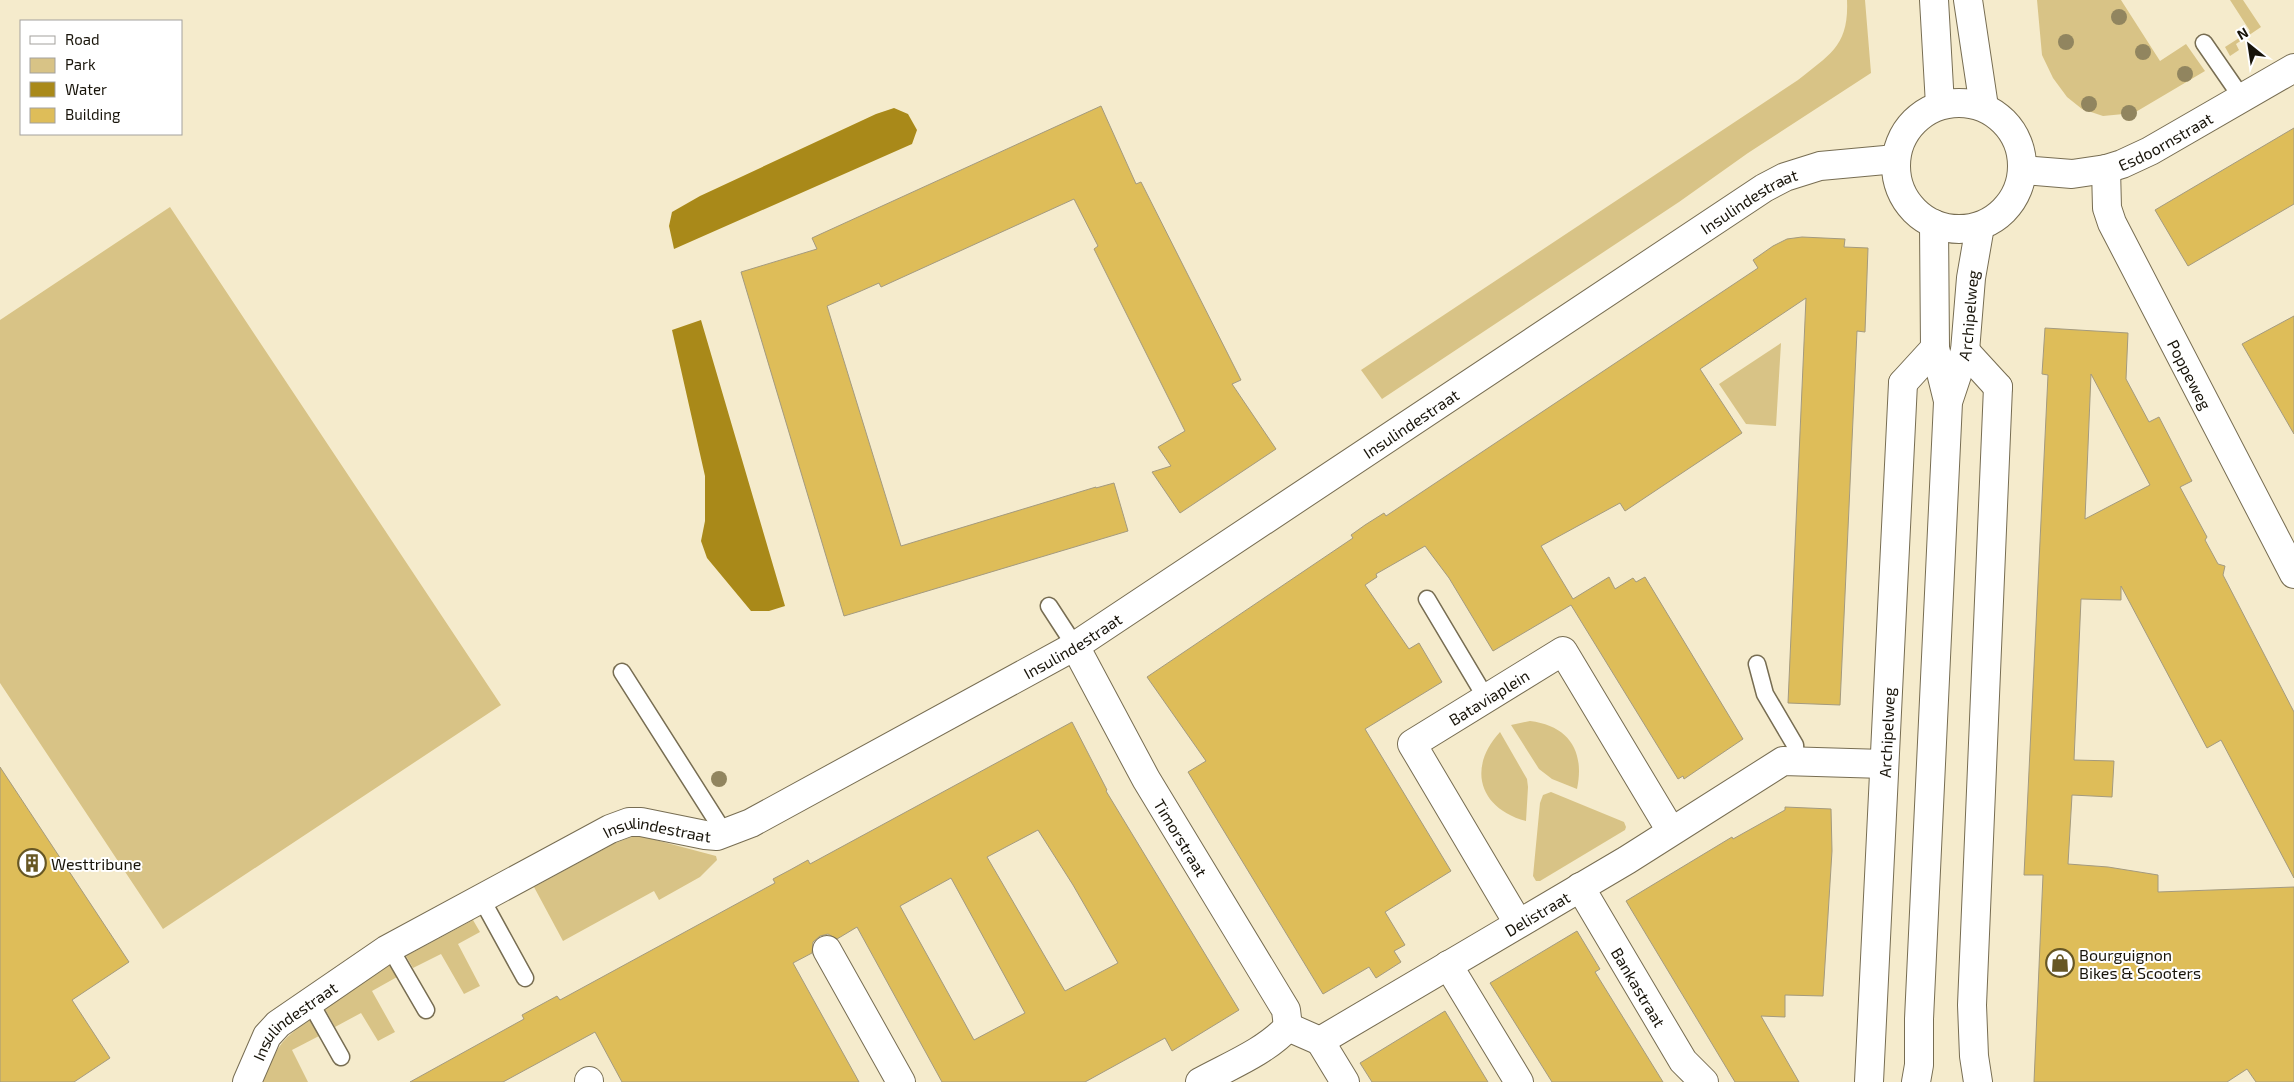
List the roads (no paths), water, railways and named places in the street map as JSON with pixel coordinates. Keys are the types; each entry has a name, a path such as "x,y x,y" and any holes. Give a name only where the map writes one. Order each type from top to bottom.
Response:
{"street":[{"path":"1934,0 1940,105"},
{"path":"1968,0 1984,107"},
{"name":"Esdoornstraat","path":"2023,170 2072,174 2106,169 2150,151 2294,68"},
{"path":"1962,102 1984,107 2001,117 2013,132 2021,150 2023,170 2016,194 2001,213 1980,226 1956,229 1934,224 1917,214 1904,198 1897,180 1896,159 1903,136 1918,116 1940,105 1962,102"},
{"name":"Insulindestraat","path":"247,1082 267,1036 278,1024 390,948 610,829 629,822 654,823 705,836 725,834 751,823 1075,646 1764,188 1785,177 1820,166 1896,159"},
{"name":"Poppeweg","path":"2106,169 2107,208 2112,223 2294,574"},
{"name":"Archipelweg","path":"1934,224 1935,348 1948,402"},
{"name":"Archipelweg","path":"1920,1076 1919,1019 1948,402 1965,351 1971,278 1980,226"},
{"name":"Archipelweg","path":"1869,1082 1903,383 1935,348"},
{"path":"1965,351 1998,387 1972,1005 1974,1056 1978,1082"},
{"name":"Timorstraat","path":"1075,646 1146,779 1286,1010 1288,1027"},
{"name":"Bataviaplein","path":"1518,923 1412,744 1563,651 1671,831"},
{"name":"Delistraat","path":"1320,1041 1580,887 1783,761 1884,764"},
{"name":"Bankastraat","path":"1580,887 1683,1061 1704,1082"},
{"path":"827,950 901,1082"},
{"path":"1448,965 1520,1082"},
{"path":"1200,1082 1267,1045 1278,1038 1288,1027 1320,1041 1346,1082"}],"lane":[{"path":"2204,43 2242,98"},
{"path":"1427,599 1486,698"},
{"path":"1049,606 1075,646"},
{"path":"1756,664 1765,694 1795,745 1796,760"},
{"path":"622,672 725,834"},
{"path":"481,898 525,978"},
{"path":"390,948 426,1010"},
{"path":"310,1002 341,1057"}],"water":[{"path":"894,108 908,114 917,130 912,144 674,249 669,226 672,212 700,196 876,114"},
{"path":"701,320 785,606 769,611 751,611 707,558 701,541 705,521 705,476 672,330"}],"place":[{"name":"Westtribune","path":"32,863"},
{"name":"Bourguignon Bikes & Scooters","path":"2060,963"}]}
